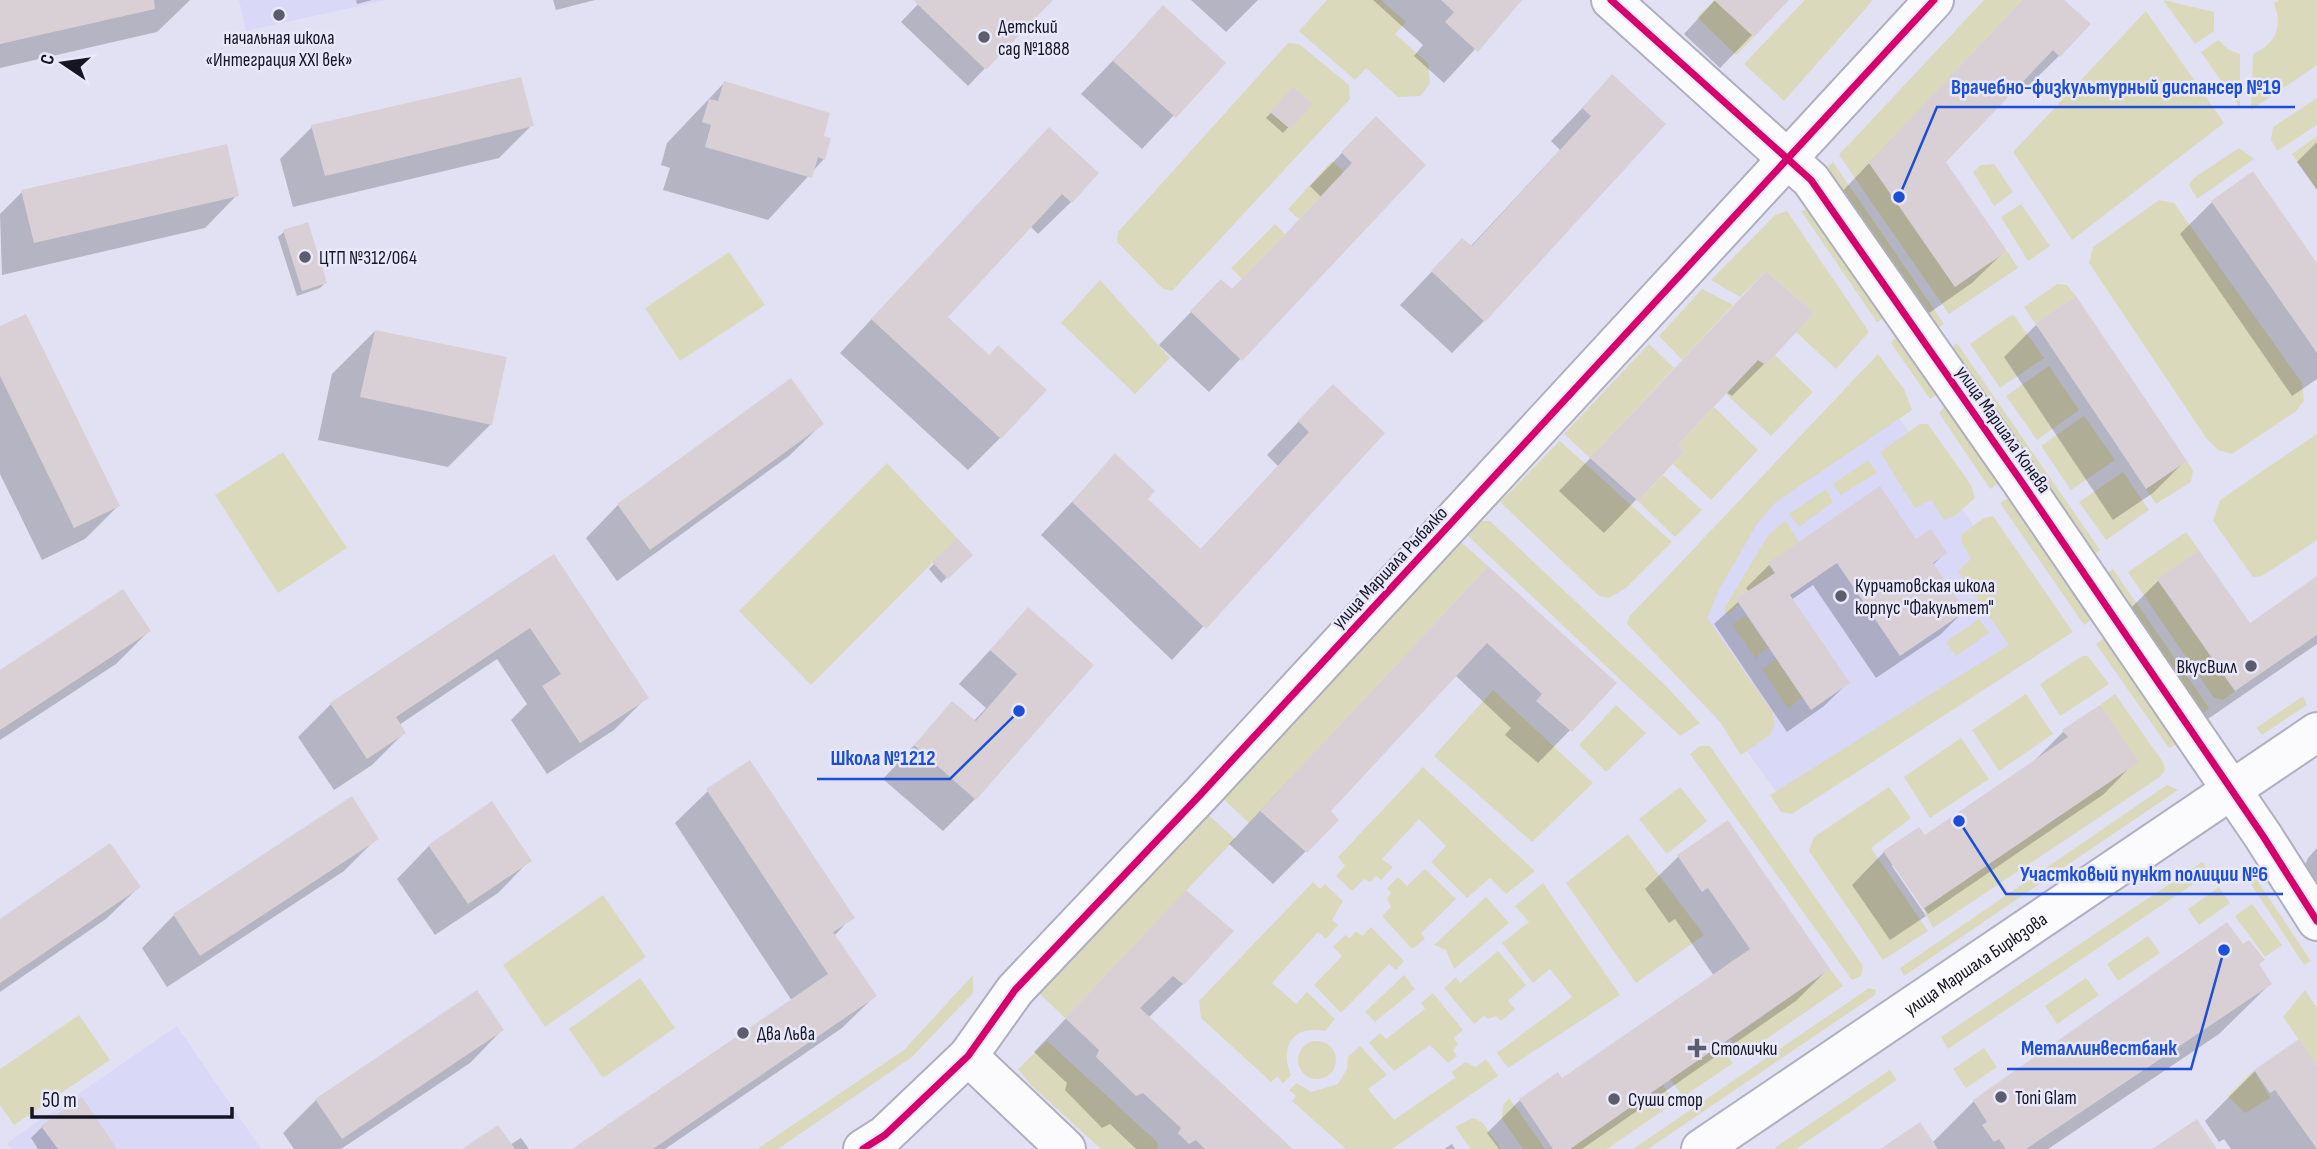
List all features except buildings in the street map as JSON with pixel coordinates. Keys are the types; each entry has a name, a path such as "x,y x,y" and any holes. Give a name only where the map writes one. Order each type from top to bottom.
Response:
{"street":[{"name":"улица Маршала Конева","path":"1611,0 1811,180 2232,790 2317,921"},
{"name":"улица Маршала Рыбалко","path":"863,1149 894,1126 968,1056 1015,990 1201,794 1934,0"},
{"name":"улица Маршала Бирюзова","path":"1701,1149 2317,732"},
{"path":"968,1056 1066,1149"}],"shaded area":[{"name":"начальная школа «Интеграция XXI век»","path":"239,0 386,0 246,31"},
{"path":"1327,0 1381,0 1406,22 1395,34 1428,63 1430,84 1420,96 1398,97 1366,68 1355,80 1299,31"},
{"path":"1715,0 1754,37 1736,55 1697,17"},
{"path":"1805,0 1873,0 1784,101 1744,64"},
{"path":"1984,0 2022,0 1869,163 1955,287 2007,251 2018,268 1949,314 1839,155"},
{"path":"2163,0 2214,12 2214,31 2195,44"},
{"path":"2279,0 2317,0 2317,65 2251,110 2253,54 2267,45 2276,33 2278,20 2274,3"},
{"path":"2146,11 2224,123 2072,240 2013,152"},
{"path":"2218,40 2229,50 2240,54 2240,108 2201,52"},
{"path":"1288,43 1299,44 1349,85 1350,99 1172,291 1163,289 1117,242 1118,232"},
{"path":"2317,98 2317,125 2277,151 2271,140 2273,127"},
{"path":"2317,136 2317,189 2292,154"},
{"path":"2239,148 2254,159 2197,199 2189,185 2194,178"},
{"path":"1332,161 1344,172 1299,219 1288,209"},
{"path":"1833,162 1944,324 1936,330 1835,183 1828,166"},
{"path":"1994,164 2013,192 1994,206 1973,172 1981,165"},
{"path":"2159,200 2174,203 2302,383 2304,401 2295,412 2232,454 2218,450 2206,438 2089,263 2093,247"},
{"path":"2021,204 2050,246 2028,261 2001,217"},
{"path":"1812,208 1883,310 1882,319 1877,322 1801,211"},
{"path":"1787,211 1869,332 1836,369 1796,332 1814,313 1766,271 1740,297 1711,280 1775,215"},
{"path":"1275,224 1285,234 1242,279 1231,268"},
{"path":"729,252 765,305 680,361 645,308"},
{"path":"1100,280 1170,358 1135,394 1061,323"},
{"path":"2057,284 2067,285 2076,296 2035,323 2024,307"},
{"path":"1702,289 1733,305 1682,360 1659,336"},
{"path":"2013,314 2044,358 2000,388 1970,344"},
{"path":"1899,333 1937,389 1936,395 1930,399 1891,343"},
{"path":"1957,343 2100,550 2092,556 1949,349"},
{"path":"1649,344 1674,368 1590,458 1564,434"},
{"path":"1878,354 1904,389 1912,410 1776,502 1757,524 1720,588 1707,618 1772,711 1775,724 1770,735 1741,755 1720,722 1627,624 1629,617"},
{"path":"1775,355 1813,392 1771,436 1726,394 1758,360 1766,365"},
{"path":"2049,366 2079,410 2037,440 2006,396"},
{"name":"Курчатовская школа корпус \"Факультет\"","path":"1868,373 2049,634 1786,806 1724,719 1633,622"},
{"path":"1714,407 1758,450 1711,500 1673,464 1684,452 1678,445"},
{"path":"1943,408 1951,408 2001,481 1990,489 1939,413"},
{"path":"2084,416 2115,460 2071,490 2041,446"},
{"path":"1920,424 1928,424 1971,485 1975,498 1956,515 1944,520 1931,500 1915,508 1880,452"},
{"path":"2317,434 2317,540 2262,576 2253,577 2213,521 2220,500"},
{"path":"1560,441 1672,542 1626,588 1609,598 1599,596 1500,502"},
{"path":"283,452 347,548 278,593 215,495"},
{"path":"1868,460 1877,473 1840,495 1833,484"},
{"path":"2187,461 2193,471 2191,482 2156,504 2146,489"},
{"path":"887,463 957,538 811,685 739,611"},
{"path":"2123,472 2149,510 2106,540 2079,502"},
{"path":"1663,475 1702,510 1675,537 1638,501"},
{"path":"1826,489 1833,502 1799,527 1789,514"},
{"path":"2006,499 2014,500 2095,617 2084,625 2000,503"},
{"path":"1993,516 2073,632 1792,814 1781,812 1770,795 2009,645 1958,571 1971,559 1962,543 1962,534 1984,518"},
{"path":"1785,520 1799,542 1769,564 1775,573 1736,599 1739,605 1728,615 1724,609 1767,537"},
{"path":"1481,521 1490,521 1667,687 1700,723 1680,736 1468,536"},
{"path":"2186,532 2199,550 2157,580 2235,691 2223,700 2214,698 2128,572"},
{"path":"1461,542 1488,566 1249,823 1219,795"},
{"path":"2113,569 2209,708 2201,716 2104,576"},
{"path":"1746,615 1768,647 1755,658 1732,625"},
{"path":"1979,619 1989,633 1956,656 1946,642"},
{"path":"2108,635 2179,743 2169,748 2096,644"},
{"path":"2082,656 2088,656 2109,684 2060,716 2040,684"},
{"path":"1776,659 1802,697 1788,709 1762,669"},
{"path":"1493,690 1593,783 1532,842 1434,756"},
{"path":"2026,694 2053,734 1999,771 1972,730"},
{"path":"2115,694 2163,762 2165,770 2160,777 1933,928 1923,909 2138,762 2100,705"},
{"path":"2303,696 2307,705 2262,735 2256,728"},
{"path":"1616,705 1646,733 1606,772 1579,745"},
{"path":"1961,738 1989,779 1930,818 1904,777"},
{"path":"1700,746 1710,746 1863,966 1861,976 1852,980 1690,754"},
{"path":"1423,767 1535,871 1506,894 1490,878 1467,898 1431,862 1446,846 1419,819 1382,859 1393,867 1381,880 1376,876 1370,882 1364,879 1352,891 1336,876 1345,866 1338,857"},
{"path":"2167,785 2178,790 1904,976 1900,968"},
{"path":"1680,787 1707,821 1667,854 1639,819"},
{"path":"1889,787 1911,818 1871,848 1928,931 1883,960 1809,851 1814,837"},
{"path":"1205,812 1235,839 1065,1018 1036,990"},
{"path":"1628,834 1704,935 1636,983 1566,883"},
{"path":"2202,862 2211,872 1948,1049 1941,1037"},
{"path":"2249,868 2311,961 2304,965 2243,872"},
{"path":"1425,869 1456,899 1421,933 1425,939 1412,949 1382,916 1391,907 1387,899 1391,893 1387,888 1398,877 1407,886"},
{"path":"1313,882 1320,889 1325,884 1343,901 1332,920 1338,925 1326,939 1318,932 1272,983 1296,1004 1307,992 1335,1019 1325,1031 1304,1031 1291,1040 1287,1056 1291,1075 1283,1084 1277,1076 1271,1082 1201,1018 1199,1001"},
{"path":"1543,883 1620,995 1508,1068 1497,1053 1572,997 1550,969 1533,983 1502,943 1529,922 1515,906"},
{"path":"2219,887 2230,903 2199,925 2188,909"},
{"path":"603,895 646,957 545,1027 503,965"},
{"path":"1486,897 1509,923 1454,969 1446,950 1434,945"},
{"path":"2252,904 2282,945 2265,957 2235,916"},
{"path":"1371,927 1404,961 1396,970 1389,964 1341,1013 1314,985 1342,956 1333,947 1345,935 1350,938 1356,931 1362,936"},
{"path":"2148,936 2160,953 2118,981 2107,964"},
{"path":"1498,951 1526,985 1508,1001 1515,1009 1501,1021 1496,1016 1488,1019 1484,1016 1474,1024 1444,988 1456,977 1460,983"},
{"path":"1830,969 1843,986 1742,1056 1730,1039"},
{"path":"973,975 973,993 912,1057 778,1149 757,1149 904,1050"},
{"path":"1404,975 1415,989 1375,1022 1365,1012"},
{"path":"640,978 675,1028 603,1078 569,1029"},
{"path":"2086,978 2099,995 2057,1024 2045,1006"},
{"path":"1869,988 1876,990 1875,995 1648,1149 1633,1149"},
{"path":"2305,990 2317,1008 2317,1065 2283,1017"},
{"path":"1433,993 1463,1030 1454,1038 1458,1044 1453,1050 1457,1056 1448,1063 1430,1045 1394,1071 1369,1043 1380,1033 1386,1039 1425,1009 1421,1003"},
{"path":"79,1015 110,1060 14,1125 0,1105 0,1069"},
{"path":"177,1026 261,1149 11,1149 7,1143"},
{"path":"1047,1041 1157,1142 1158,1149 1101,1149 1032,1086 1018,1069"},
{"path":"1317,1041 1330,1047 1336,1060 1330,1073 1317,1079 1304,1073 1298,1060 1304,1047"},
{"path":"1360,1046 1387,1075 1368,1089 1394,1120 1455,1078 1452,1072 1465,1062 1476,1067 1486,1059 1498,1076 1392,1149 1346,1149 1292,1101 1296,1096 1289,1090 1297,1083 1311,1092 1338,1084 1347,1069 1348,1057"},
{"path":"1719,1046 1733,1063 1683,1097 1670,1079"},
{"path":"1984,1048 1997,1067 1966,1088 1953,1069"},
{"path":"1890,1070 1897,1080 1796,1149 1773,1149"},
{"path":"2254,1070 2270,1098 2245,1113 2228,1096"},
{"path":"1663,1085 1674,1103 1607,1149 1570,1149"},
{"path":"1509,1098 1545,1149 1523,1149 1502,1119 1503,1105"},
{"path":"1473,1118 1482,1122 1501,1149 1471,1149 1455,1127"}],"cycle path":[{"path":"1611,0 1811,180 2021,481 2263,836 2317,921"},
{"path":"863,1149 885,1135 968,1056 1015,990 1201,794 1934,0"}],"place":[{"name":"начальная школа «Интеграция XXI век»","path":"279,15"},
{"name":"Детский сад №1888","path":"984,37"},
{"name":"Врачебно-физкультурный диспансер №19","path":"1899,197"},
{"name":"ЦТП №312/064","path":"305,257"},
{"name":"Курчатовская школа корпус \"Факультет\"","path":"1841,596"},
{"name":"ВкусВилл","path":"2251,666"},
{"name":"Школа №1212","path":"1019,711"},
{"name":"Участковый пункт полиции №6","path":"1959,821"},
{"name":"Металлинвестбанк","path":"2224,950"},
{"name":"Два Льва","path":"743,1033"},
{"name":"Столички","path":"1697,1048"},
{"name":"Toni Glam","path":"2001,1097"},
{"name":"Суши стор","path":"1614,1099"}]}
